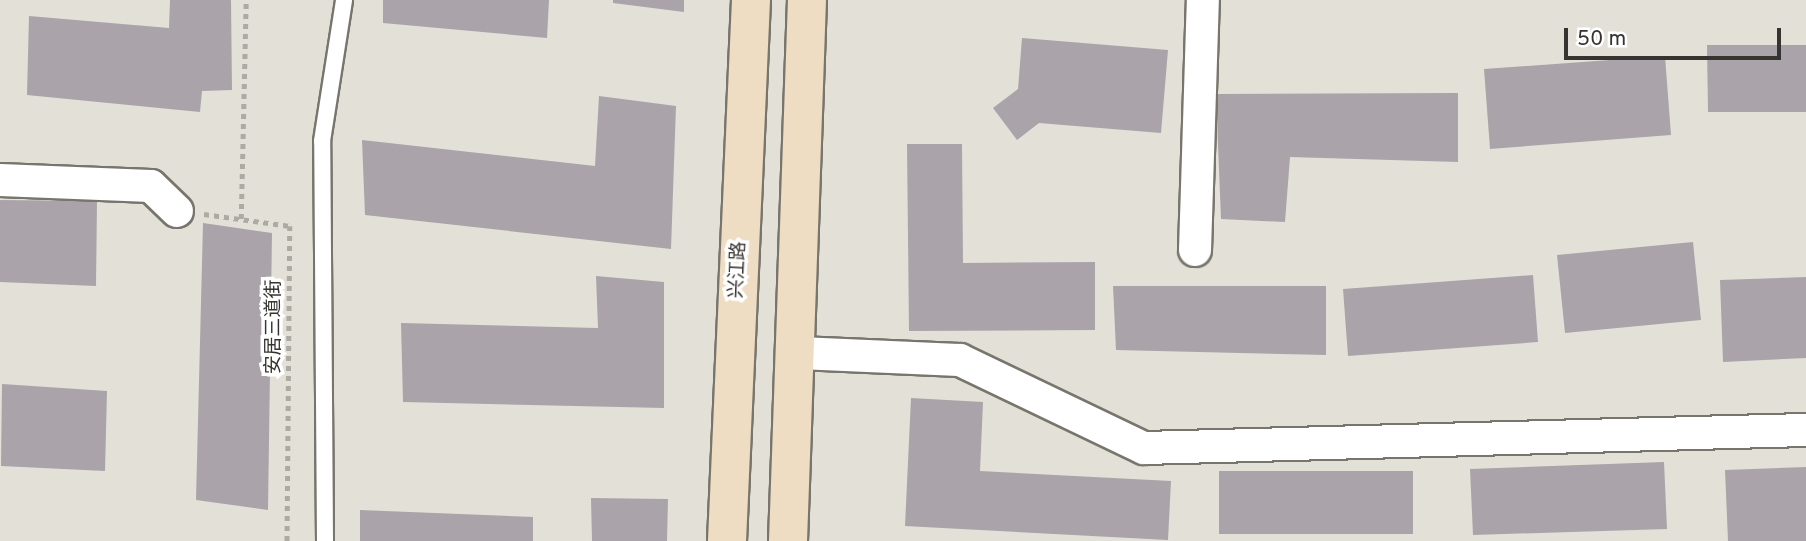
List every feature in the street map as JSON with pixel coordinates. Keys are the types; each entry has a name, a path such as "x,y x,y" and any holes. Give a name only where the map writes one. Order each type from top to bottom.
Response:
{"main road":[{"name":"兴江路","path":"727,541 751,0"},
{"path":"789,541 807,0"}],"street":[{"path":"1195,250 1203,0"},
{"path":"0,180 150,186 177,211"},
{"path":"797,353 960,359 1144,448 1806,430"}],"lane":[{"path":"325,541 323,141 344,0"}],"path":[{"path":"241,219 246,0"},
{"name":"安居三道街","path":"177,211 290,226 287,541"}],"building":[{"path":"170,0 231,0 232,90 202,91 200,112 27,95 29,16 169,28"},
{"path":"383,0 549,0 547,38 383,23"},
{"path":"613,0 684,0 684,12 613,3"},
{"path":"1022,38 1168,50 1161,133 1039,123 1017,140 993,108 1018,89"},
{"path":"1707,45 1806,45 1806,112 1708,112"},
{"path":"1665,56 1671,135 1490,149 1484,69"},
{"path":"1458,93 1458,162 1290,157 1285,222 1221,219 1216,94"},
{"path":"599,96 676,106 671,249 365,215 362,140 595,166"},
{"path":"907,144 962,144 963,263 1095,262 1095,330 909,331"},
{"path":"0,200 97,201 96,286 0,282"},
{"path":"203,223 272,233 268,510 196,500"},
{"path":"1693,242 1701,320 1565,333 1557,255"},
{"path":"1533,275 1538,342 1348,356 1343,289"},
{"path":"596,276 664,282 664,408 403,402 401,323 598,328"},
{"path":"1806,277 1806,358 1723,362 1720,280"},
{"path":"1113,286 1326,286 1326,355 1116,350"},
{"path":"2,384 107,391 105,471 1,466"},
{"path":"911,398 983,402 980,471 1171,481 1168,540 905,526"},
{"path":"1664,462 1667,529 1473,535 1470,469"},
{"path":"1806,467 1806,541 1728,541 1725,470"},
{"path":"1219,471 1413,471 1413,534 1219,534"},
{"path":"591,498 668,499 667,541 592,541"},
{"path":"360,510 533,517 533,541 360,541"}]}
